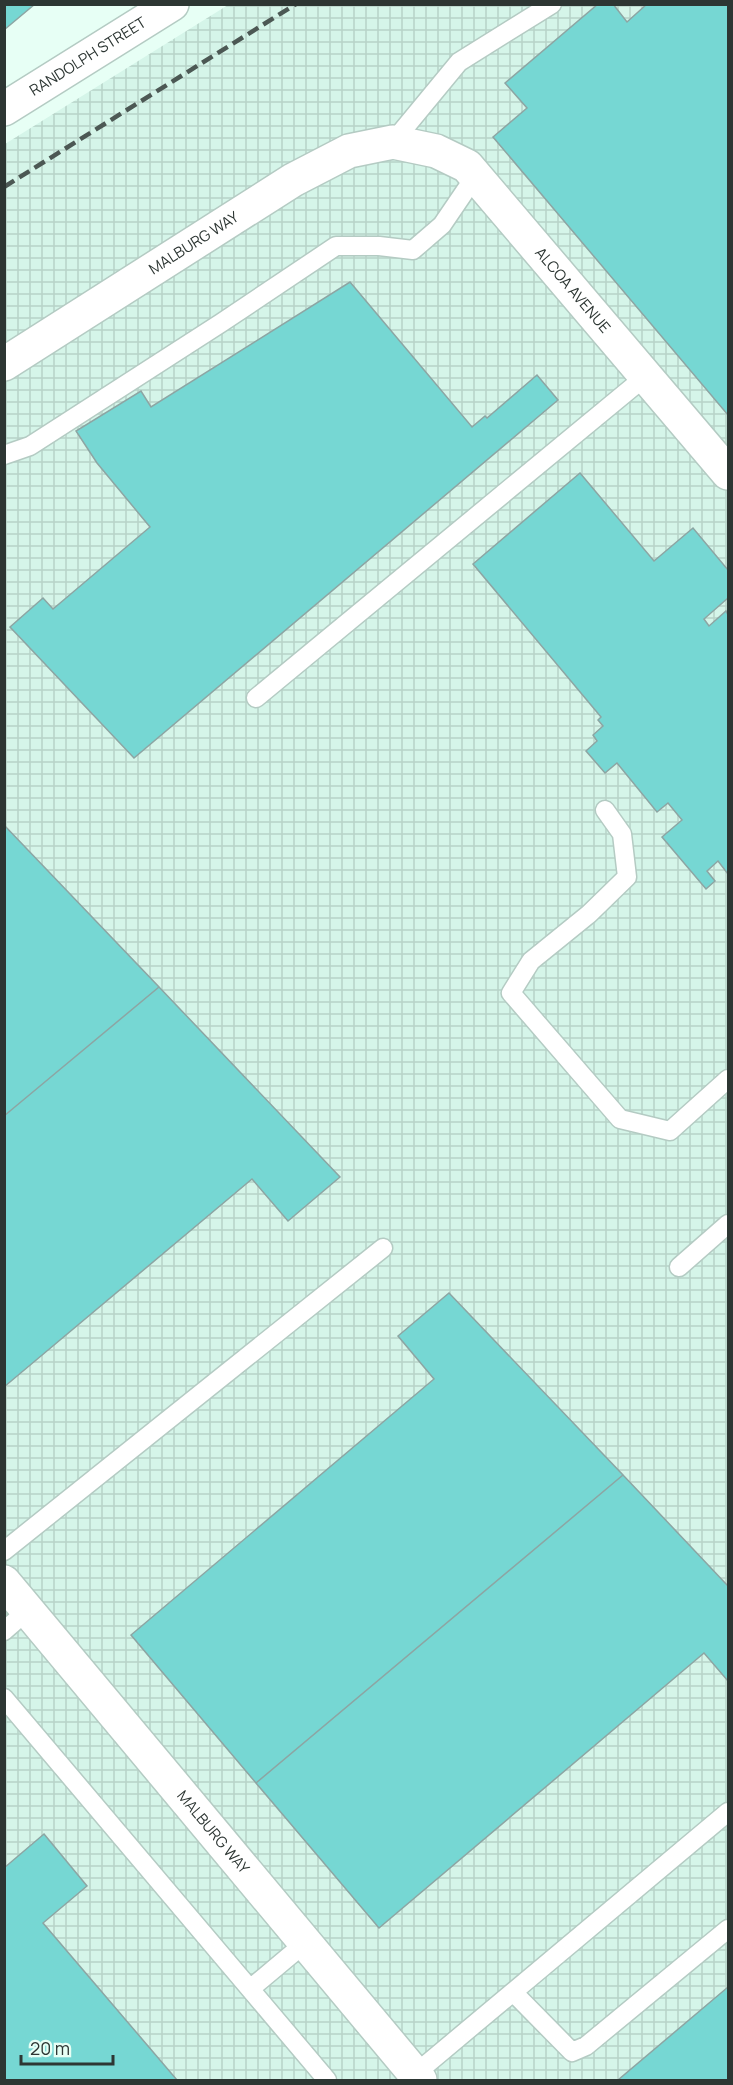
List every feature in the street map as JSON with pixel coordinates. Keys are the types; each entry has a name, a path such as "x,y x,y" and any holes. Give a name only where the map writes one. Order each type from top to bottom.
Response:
{"street":[{"name":"RANDOLPH STREET","path":"4,109 172,4"},
{"name":"ALCOA AVENUE","path":"393,142 436,151 467,166 729,472"},
{"name":"MALBURG WAY","path":"4,364 292,180 349,151 393,142"},
{"name":"MALBURG WAY","path":"4,1582 16,1621 306,1943 418,2077"}],"lane":[{"path":"393,142 459,62 552,4"},
{"path":"4,455 30,446 336,246 379,246 413,250 442,225 476,175"},
{"path":"256,698 646,376"},
{"path":"605,810 622,834 627,877 589,914 531,961 511,993 620,1119 670,1131 729,1079"},
{"path":"679,1267 729,1224"},
{"path":"4,1551 383,1248"},
{"path":"4,1698 327,2080"},
{"path":"418,2077 513,1992 725,1821"},
{"path":"513,1992 572,2052 586,2046 729,1929"},
{"path":"250,1989 306,1943"}],"shaded area":[{"path":"228,5 728,5 728,2080 5,2080 5,144"}],"building":[{"path":"4,4 35,4 4,30"},
{"path":"598,4 613,4 627,22 647,4 728,4 728,415 493,137 527,108 505,83"},
{"path":"350,282 472,427 485,416 487,418 537,375 558,400 134,758 10,627 43,598 53,609 150,527 97,463 76,431 141,391 151,407"},
{"path":"580,473 654,561 693,528 728,570 728,598 704,619 709,626 726,611 728,615 728,874 718,861 707,871 715,881 706,889 662,837 682,820 668,803 657,812 617,763 605,773 586,751 597,741 593,735 603,726 598,720 601,717 473,564"},
{"path":"4,825 159,987 4,1116"},
{"path":"159,987 340,1177 288,1221 252,1179 4,1387 4,1116"},
{"path":"449,1293 623,1475 256,1783 131,1635 434,1379 398,1336"},
{"path":"623,1475 728,1586 728,1681 704,1653 379,1928 256,1783"},
{"path":"44,1834 87,1886 43,1923 177,2080 4,2080 4,1868"},
{"path":"728,1987 728,2080 618,2080"}],"railway":[{"path":"4,187 296,4"}]}
